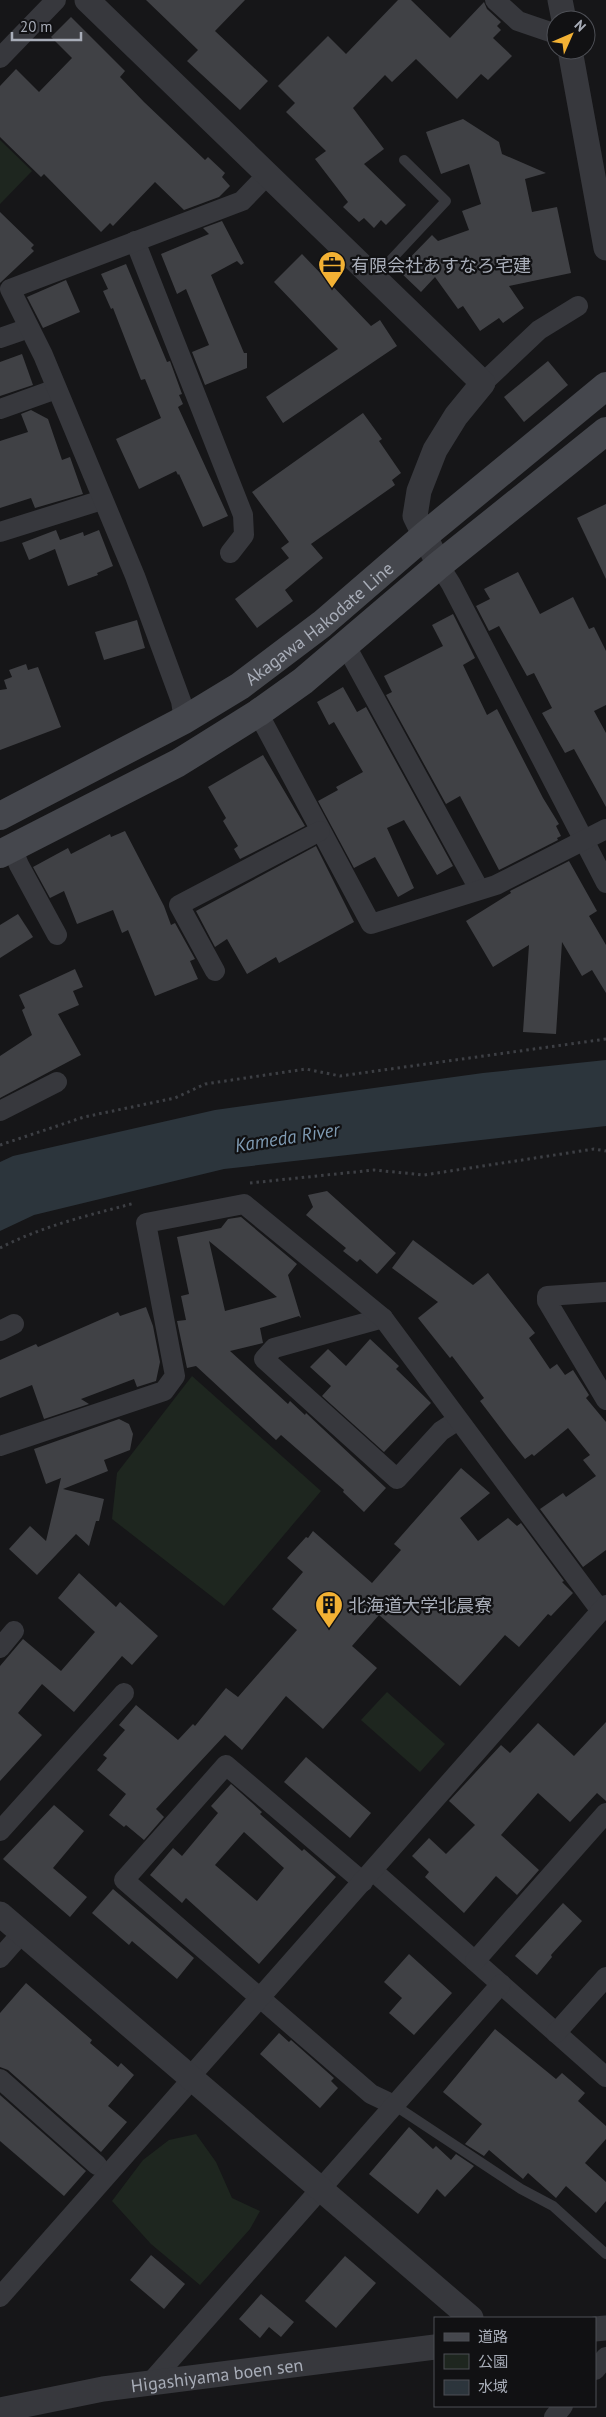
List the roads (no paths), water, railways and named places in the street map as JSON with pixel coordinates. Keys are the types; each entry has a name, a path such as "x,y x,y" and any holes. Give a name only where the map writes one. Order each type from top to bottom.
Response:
{"main road":[{"name":"Akagawa Hakodate Line","path":"0,816 184,720 240,686 322,624 424,536 606,386"},
{"name":"Akagawa Hakodate Line","path":"6,851 178,763 258,713 303,681 439,565 606,431"}],"street":[{"path":"0,58 56,0"},
{"path":"87,0 483,383"},
{"path":"495,0 518,21 546,31"},
{"path":"572,60 606,248"},
{"path":"184,720 181,701 135,576 56,389 10,289 242,200 268,174"},
{"path":"135,241 244,514 244,535 230,554"},
{"path":"578,306 539,330 483,383 456,416 435,450 426,471 415,516 606,884"},
{"path":"0,338 29,328"},
{"path":"0,409 56,389"},
{"path":"0,532 102,500"},
{"path":"346,646 479,889"},
{"path":"258,713 371,924 496,885 606,829"},
{"path":"215,971 179,905 320,831"},
{"path":"6,851 19,865 58,935"},
{"path":"0,1112 57,1082"},
{"path":"0,1446 164,1391 175,1376 146,1223 244,1204 383,1318 458,1420 603,1608 0,2297"},
{"path":"606,1292 547,1296 547,1301 606,1400"},
{"path":"383,1318 274,1348 264,1359 397,1479 441,1431 458,1420"},
{"path":"0,1648 14,1631"},
{"path":"0,1831 124,1693"},
{"path":"394,2105 371,2094 262,1997 124,1880 226,1766 475,1961 606,2077"},
{"path":"475,1961 606,1813"},
{"path":"0,1914 470,2317"},
{"path":"0,1958 22,1933"},
{"path":"556,2033 606,1977"},
{"path":"149,2384 501,1984"},
{"path":"0,2079 97,2165"},
{"name":"Higashiyama boen sen","path":"3,2411 103,2389 434,2347"},
{"path":"596,2369 606,2357"}],"lane":[{"path":"374,278 446,201 404,160"},
{"path":"394,2105 521,2189 553,2206 606,2254"}],"water":[{"name":"Kameda River","path":"606,1060 606,1126 224,1169 34,1215 0,1231 0,1162 13,1156 215,1110 483,1073"}],"place":[{"name":"有限会社あすなろ宅建","path":"332,289"},
{"name":"北海道大学北晨寮","path":"329,1629"}]}
